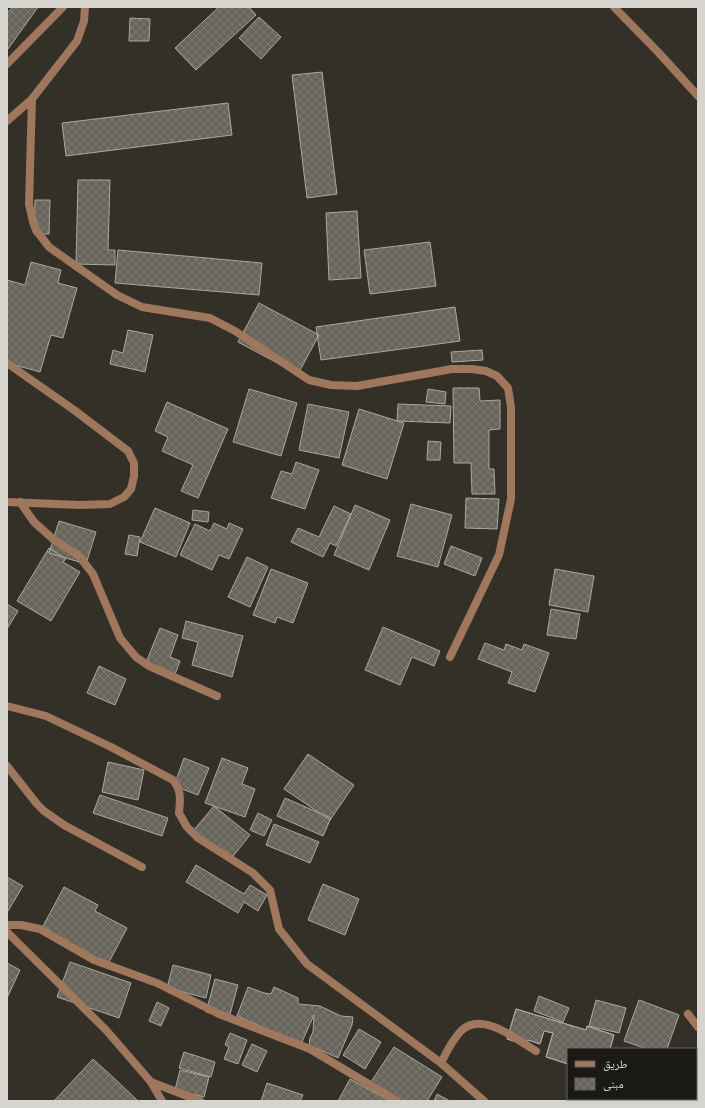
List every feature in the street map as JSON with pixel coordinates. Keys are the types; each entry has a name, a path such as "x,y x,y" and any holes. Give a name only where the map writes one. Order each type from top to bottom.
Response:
{"street":[{"path":"7,64 63,7"},
{"path":"7,121 32,99 77,41 84,21 85,7"},
{"path":"614,7 698,96"},
{"path":"32,99 29,204 36,230 49,247 118,295 142,307 210,318 235,331 310,380 316,382 331,385 357,386 452,369 472,369 486,371 497,376 508,388 511,408 511,500 499,555 450,657"},
{"path":"7,362 128,451 134,463 134,476 131,489 124,497 110,504 80,505 7,502"},
{"path":"20,502 34,522 52,539 79,556 88,567 93,574 120,638 136,657 149,666 217,696"},
{"path":"7,706 46,716 173,780 178,786 181,798 179,813 187,827 198,838 252,873 270,890 279,929 307,964 441,1063 484,1101"},
{"path":"7,766 44,811 64,825 142,867"},
{"path":"7,925 21,925 40,930 94,960 157,983 219,1014 310,1050 397,1101"},
{"path":"7,932 106,1030 152,1082 162,1101"},
{"path":"688,1014 698,1027"},
{"path":"441,1063 452,1041 462,1029 476,1022 495,1026 536,1052"},
{"path":"152,1082 200,1101"}],"building":[{"path":"13,7 38,7 8,49 7,13"},
{"path":"219,7 249,7 256,15 196,70 175,48"},
{"path":"259,17 281,37 261,59 239,38"},
{"path":"130,18 150,19 149,41 129,41"},
{"path":"322,72 337,194 307,198 292,75"},
{"path":"228,103 232,135 66,156 62,123"},
{"path":"78,180 110,180 108,250 115,250 115,265 76,264"},
{"path":"35,200 50,200 49,234 34,234"},
{"path":"357,211 361,278 329,280 326,213"},
{"path":"430,242 436,286 370,294 364,250"},
{"path":"118,250 262,263 259,295 115,283"},
{"path":"31,262 61,270 58,283 77,288 63,338 51,335 40,372 11,364 7,365 7,280 25,285"},
{"path":"259,303 319,335 298,374 238,342"},
{"path":"455,307 460,341 321,360 316,327"},
{"path":"128,330 153,335 145,372 110,364 113,350 123,353"},
{"path":"482,350 483,360 452,362 451,352"},
{"path":"453,388 479,388 480,401 500,400 500,429 489,430 489,469 494,469 495,494 472,494 471,463 454,463"},
{"path":"249,389 297,403 281,456 233,442"},
{"path":"428,389 446,392 445,404 426,402"},
{"path":"167,402 228,429 198,498 181,491 193,465 162,451 168,437 155,431"},
{"path":"308,404 349,412 339,458 299,450"},
{"path":"398,404 451,406 450,423 397,421"},
{"path":"359,409 404,423 387,479 342,465"},
{"path":"428,441 441,442 440,460 427,460"},
{"path":"296,462 319,470 305,509 271,498 281,471 292,474"},
{"path":"466,498 499,499 497,529 465,528"},
{"path":"411,504 452,515 438,567 397,556"},
{"path":"355,505 390,520 369,570 334,555"},
{"path":"334,506 351,514 336,546 330,543 323,557 291,542 298,528 319,537"},
{"path":"155,508 190,523 176,557 140,542"},
{"path":"193,510 209,512 208,522 192,520"},
{"path":"59,521 96,532 86,564 49,553"},
{"path":"214,523 227,529 229,523 243,529 229,559 219,555 212,570 180,555 195,524 210,531"},
{"path":"129,535 140,537 137,556 125,554"},
{"path":"451,546 482,558 475,576 444,564"},
{"path":"49,548 66,559 63,562 80,572 51,621 17,601"},
{"path":"247,557 268,567 250,607 228,597"},
{"path":"271,569 308,583 293,623 277,617 275,623 253,615"},
{"path":"555,569 594,576 588,612 549,605"},
{"path":"7,604 18,611 7,629"},
{"path":"551,609 580,614 576,639 547,635"},
{"path":"186,621 243,636 232,677 192,665 198,642 182,638"},
{"path":"383,627 440,651 434,666 412,657 400,685 365,670"},
{"path":"160,628 178,635 170,657 180,661 174,677 145,665"},
{"path":"485,643 504,650 506,644 522,650 524,644 549,653 535,692 508,683 512,672 478,659"},
{"path":"99,666 126,679 115,705 87,693"},
{"path":"308,754 354,785 330,820 284,789"},
{"path":"184,758 209,768 198,795 174,786"},
{"path":"222,758 248,768 242,784 255,789 245,817 205,803"},
{"path":"108,762 144,770 138,800 102,792"},
{"path":"100,795 168,818 162,836 93,813"},
{"path":"285,798 331,818 323,836 277,816"},
{"path":"214,806 250,835 229,861 193,831"},
{"path":"258,813 272,820 264,836 250,830"},
{"path":"274,824 319,842 310,863 266,845"},
{"path":"196,865 244,894 250,885 267,895 258,911 244,902 238,913 186,882"},
{"path":"7,877 23,886 8,911 7,911"},
{"path":"323,884 359,899 345,935 308,920"},
{"path":"64,887 98,905 95,911 127,928 108,964 42,928"},
{"path":"70,962 131,983 119,1018 57,997"},
{"path":"7,963 20,970 7,998"},
{"path":"173,965 211,975 206,998 167,988"},
{"path":"215,979 238,985 229,1018 206,1012"},
{"path":"248,987 271,994 274,987 298,998 298,1004 320,1006 341,1016 353,1017 352,1025 338,1058 309,1045 313,1032 314,1015 301,1044 237,1016"},
{"path":"539,996 569,1008 563,1022 534,1011"},
{"path":"596,1000 626,1008 619,1033 589,1026"},
{"path":"639,1000 679,1015 667,1048 644,1048 624,1041"},
{"path":"157,1002 169,1008 161,1026 149,1021"},
{"path":"516,1009 586,1030 587,1026 614,1035 610,1048 567,1048 567,1064 546,1057 553,1033 544,1031 540,1044 528,1040 526,1045 507,1039"},
{"path":"516,1009 586,1030 587,1026 614,1035 610,1048 567,1048 567,1064 546,1057 553,1033 544,1031 540,1044 528,1040 526,1045 507,1039"},
{"path":"359,1029 381,1042 365,1069 343,1055"},
{"path":"230,1033 247,1040 238,1064 224,1059 229,1047 225,1045"},
{"path":"252,1044 267,1051 257,1072 242,1065"},
{"path":"394,1047 442,1077 427,1101 401,1101 371,1082"},
{"path":"184,1052 215,1062 211,1077 179,1068"},
{"path":"93,1059 116,1080 138,1101 54,1101"},
{"path":"180,1070 209,1077 204,1097 175,1090"},
{"path":"350,1079 390,1101 338,1101"},
{"path":"267,1083 303,1095 300,1101 261,1101"},
{"path":"437,1094 450,1101 434,1101"},
{"path":"644,1100 668,1100 668,1101"}]}
